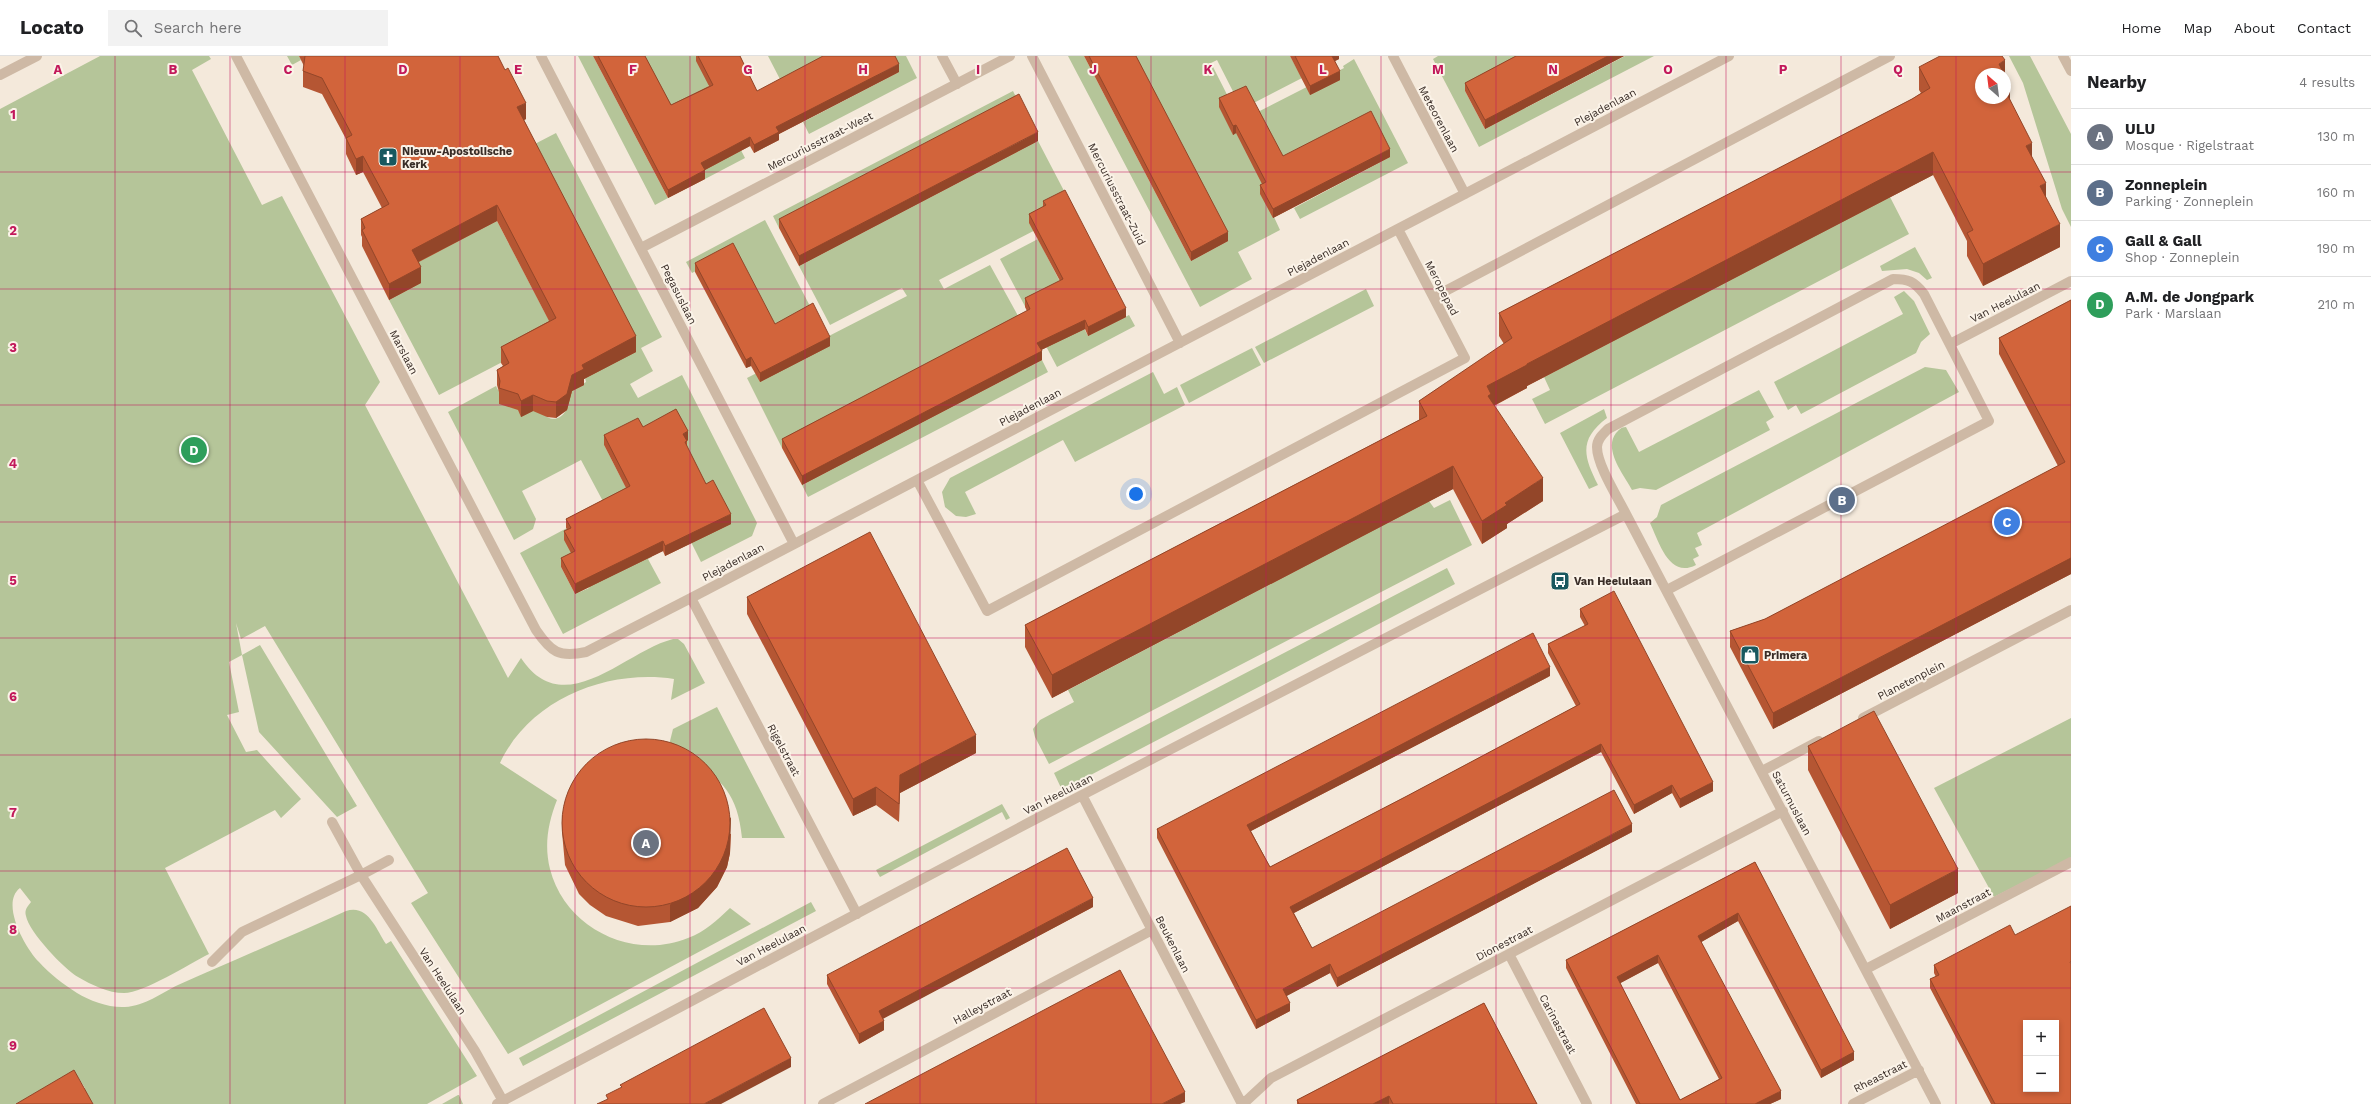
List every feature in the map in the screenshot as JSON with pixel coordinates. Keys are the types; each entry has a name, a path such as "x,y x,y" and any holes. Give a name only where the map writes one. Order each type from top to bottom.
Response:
{"street":[{"path":"0,75 37,56"},
{"name":"Marslaan","path":"236,56 536,630 546,645 557,653"},
{"name":"Pegasuslaan","path":"541,56 794,544"},
{"path":"942,56 957,84"},
{"name":"Mercuriusstraat-West","path":"641,248 1010,56"},
{"name":"Mercuriusstraat-Zuid","path":"1032,56 1180,343"},
{"name":"Meteorenlaan","path":"1393,56 1464,194"},
{"name":"Plejadenlaan","path":"557,653 573,655 586,652 1729,56"},
{"path":"1434,297 1890,56"},
{"path":"2063,56 2071,71"},
{"name":"Meropepad","path":"918,480 987,611 1465,358 1398,229"},
{"name":"Saturnuslaan","path":"1667,590 1989,421 1924,294 1917,284 1908,279 1893,279 1608,429 1598,439 1596,447 1599,458 1626,514 1936,1104"},
{"name":"Van Heelulaan","path":"1950,344 2071,281"},
{"name":"Van Heelulaan","path":"332,822 383,911 475,1051 500,1102 1082,795 1626,514"},
{"name":"Rigelstraat","path":"691,598 857,914"},
{"name":"Planetenplein","path":"1853,723 2070,610"},
{"path":"1762,771 1825,738"},
{"name":"Beukenlaan","path":"1082,795 1243,1104"},
{"name":"Dionestraat","path":"1243,1104 1271,1078 1783,811"},
{"path":"212,962 242,932 389,860"},
{"name":"Maanstraat","path":"1866,969 2071,862"},
{"name":"Halleystraat","path":"823,1104 1152,930"},
{"name":"Carinastraat","path":"1509,954 1587,1104"},
{"name":"Rheastraat","path":"1853,1104 1919,1070"}],"green space":[{"path":"100,56 209,56 211,59 192,70 262,205 282,196 380,382 365,405 508,678 521,658 538,676 556,684 575,684 595,677 654,646 673,639 678,639 684,644 705,683 671,700 674,679 649,677 623,679 597,684 573,693 530,721 513,741 500,763 557,800 551,817 547,843 550,869 558,890 570,908 585,923 604,934 624,942 645,945 667,944 688,938 710,925 730,908 751,924 508,1054 411,903 428,893 265,626 241,639 236,623 242,655 229,662 239,712 227,715 246,752 257,750 301,799 281,818 275,810 165,868 209,954 154,983 133,992 118,993 106,990 94,986 72,973 48,950 33,931 26,916 27,908 31,902 20,888 14,895 14,914 17,925 27,947 39,962 57,979 82,996 100,1003 119,1007 132,1006 146,1002 178,985 346,911 354,910 366,914 375,925 386,944 391,941 477,1076 427,1104 57,1104 85,1088 78,1077 30,1104 0,1104 0,109"},
{"path":"287,56 299,56 301,60 292,65"},
{"path":"578,56 593,56 668,198 655,205"},
{"path":"641,56 705,56 716,81 708,86 745,158 705,179"},
{"path":"768,56 839,56 783,85"},
{"path":"891,56 906,56 917,78 809,134 803,122 899,72"},
{"path":"1068,56 1084,56 1191,261 1228,241 1131,56 1290,56 1302,78 1242,109 1217,60 1211,63 1286,211 1274,217 1280,230 1238,252 1252,279 1200,307"},
{"path":"1438,56 1533,56 1465,91 1485,129 1625,56 1654,56 1479,147 1433,59"},
{"path":"2009,56 2030,56 2071,134 2071,227 2062,209 2023,83"},
{"path":"1354,59 1408,163 1300,219 1294,208 1390,157 1274,170 1248,117 1344,68 1343,66"},
{"path":"1013,91 1019,103 779,228 773,216"},
{"path":"556,133 662,337 641,348 653,371 630,384 638,398 682,375 757,523 752,536 701,562 691,542 731,523 604,445 639,513 642,538 652,557 648,559 661,583 563,634 520,553 567,528 571,537 575,560 561,567 575,594 589,588 606,507 581,460 522,491 536,519 533,529 514,540 448,412 496,386 498,390 533,406 547,417 552,419 557,418 565,412 567,408 569,403 568,393 586,382 529,147"},
{"path":"1038,141 1074,210 939,280 944,289 990,265 1022,323 782,448 747,378 907,296 902,288 830,325 799,266"},
{"path":"1890,197 1909,234 1545,424 1532,399 1550,390 1544,377"},
{"path":"765,220 822,329 783,349 733,252 692,273 686,262"},
{"path":"497,221 556,334 439,395 389,300 421,283 412,265"},
{"path":"1038,239 1088,336 1129,315 1135,326 1057,367 1000,259"},
{"path":"1915,247 1932,278 1927,280 1919,273 1907,269 1882,271 1880,266"},
{"path":"1366,289 1374,306 1264,363 1255,347"},
{"path":"1904,291 1914,301 1930,334 1921,342 1916,353 1801,414 1796,405 1788,410 1774,382 1903,314 1894,297"},
{"path":"1252,348 1261,365 1189,403 1180,385"},
{"path":"1042,360 1048,372 808,497 802,485"},
{"path":"1925,367 1946,370 1959,392 1697,533 1702,545 1695,548 1699,556 1693,559 1696,565 1687,568 1679,567 1672,563 1666,556 1650,523 1657,517 1661,505"},
{"path":"1153,372 1164,394 1177,387 1185,405 1075,462 1063,440 965,492 976,514 966,517 956,516 945,507 942,492 950,478"},
{"path":"1759,390 1774,417 1766,422 1770,430 1656,490 1640,488 1632,490 1613,455 1613,440 1616,433 1620,429 1626,427 1639,452"},
{"path":"1604,409 1607,418 1592,433 1586,448 1589,465 1598,485 1589,489 1560,433"},
{"path":"1450,500 1472,545 1049,764 1035,737 1033,729 1040,720 1074,702 1068,690 1429,501 1434,508"},
{"path":"1447,568 1455,584 1062,790 1054,773"},
{"path":"260,645 357,806 337,817 259,732 242,655"},
{"path":"717,707 785,838 742,838 735,804 720,782 697,765 668,749 673,729"},
{"path":"2071,718 2071,858 1994,897 1934,788"},
{"path":"1002,804 1010,818 1006,820 1002,812 880,877 876,870"},
{"path":"811,902 816,911 523,1066 519,1058"},
{"path":"458,1095 463,1104 442,1104"}],"building":[{"path":"305,56 498,56 505,70 508,68 526,103 517,107 636,336 582,365 584,369 572,375 567,394 556,402 547,401 533,395 521,401 518,394 499,388 500,381 497,370 509,363 501,347 556,318 497,205 412,250 421,267 389,284 362,230 365,228 361,219 389,204 363,156 356,159 346,138 352,135 322,78 303,71"},
{"path":"598,56 645,56 671,105 713,85 698,56 740,56 757,91 823,56 895,56 899,64 776,127 779,132 754,145 750,137 701,163 705,170 668,190"},
{"path":"1089,56 1136,56 1228,232 1191,252"},
{"path":"1295,56 1332,56 1340,71 1310,86"},
{"path":"1516,56 1608,56 1485,120 1465,83"},
{"path":"1940,56 2002,56 2005,60 1999,64 2001,68 1975,68 1975,104 2011,104 2011,102 2032,143 2026,146 2046,183 2040,186 2060,224 1983,264 1967,233 1973,230 1933,152 1487,386 1491,394 1488,396 1543,478 1505,503 1507,505 1482,521 1453,466 1052,675 1025,625 1427,416 1419,401 1512,338 1499,313 1912,99 1930,88 1919,67"},
{"path":"1246,86 1283,156 1371,111 1390,149 1273,209 1260,185 1266,182 1236,125 1233,126 1219,98"},
{"path":"1019,94 1038,132 799,256 779,219"},
{"path":"1065,190 1126,308 1088,327 1085,320 1037,343 1042,351 802,476 782,439 1030,309 1025,298 1063,279 1029,214 1046,205 1043,201"},
{"path":"733,243 775,324 813,303 830,337 760,373 751,357 746,360 695,263"},
{"path":"2071,300 2071,558 1773,713 1730,631 1765,619 2065,462 1999,338"},
{"path":"676,409 688,431 683,434 687,441 685,442 706,484 713,480 731,514 665,546 663,541 575,584 561,558 575,551 564,531 571,528 566,519 630,486 604,435 638,418 643,427"},
{"path":"870,532 976,735 900,775 899,804 876,787 853,799 747,597"},
{"path":"1614,591 1713,782 1680,799 1672,785 1634,805 1601,744 1290,907 1312,948 1614,790 1632,824 1337,978 1330,964 1283,989 1290,1003 1256,1020 1157,829 1533,633 1550,667 1247,825 1270,867 1407,796 1580,704 1548,644 1588,624 1580,609"},
{"path":"1874,711 1958,869 1890,905 1808,746"},
{"path":"638,739 654,739 678,745 693,753 706,763 716,776 724,791 729,807 729,839 724,855 716,870 706,883 693,893 670,904 654,907 638,907 622,904 606,897 592,888 581,877 572,863 565,847 562,831 562,815 565,799 572,783 581,769 592,758 606,749 622,742"},
{"path":"1067,848 1093,898 879,1011 884,1021 859,1034 827,975"},
{"path":"1755,862 1854,1052 1821,1070 1738,913 1698,936 1781,1091 1755,1104 1640,1104 1566,960","holes":["1658,955 1722,1078 1680,1100 1617,977"]},
{"path":"2071,906 2071,1104 1995,1104 1930,979 1939,975 1934,965 2010,925 2015,935"},
{"path":"1120,970 1185,1092 1162,1104 865,1104"},
{"path":"1484,1003 1537,1104 1393,1104 1389,1096 1373,1104 1299,1104 1297,1100"},
{"path":"764,1008 791,1058 704,1104 597,1104 608,1099 606,1095 622,1087 620,1085"},
{"path":"74,1070 93,1104 16,1104"}],"place":[{"name":"Nieuw-Apostolische Kerk","path":"388,157"},
{"name":"A.M. de Jongpark","path":"194,450"},
{"name":"Zonneplein","path":"1842,500"},
{"name":"Gall & Gall","path":"2007,522"},
{"name":"Van Heelulaan","path":"1560,581"},
{"name":"Primera","path":"1750,655"},
{"name":"ULU","path":"646,843"}]}
